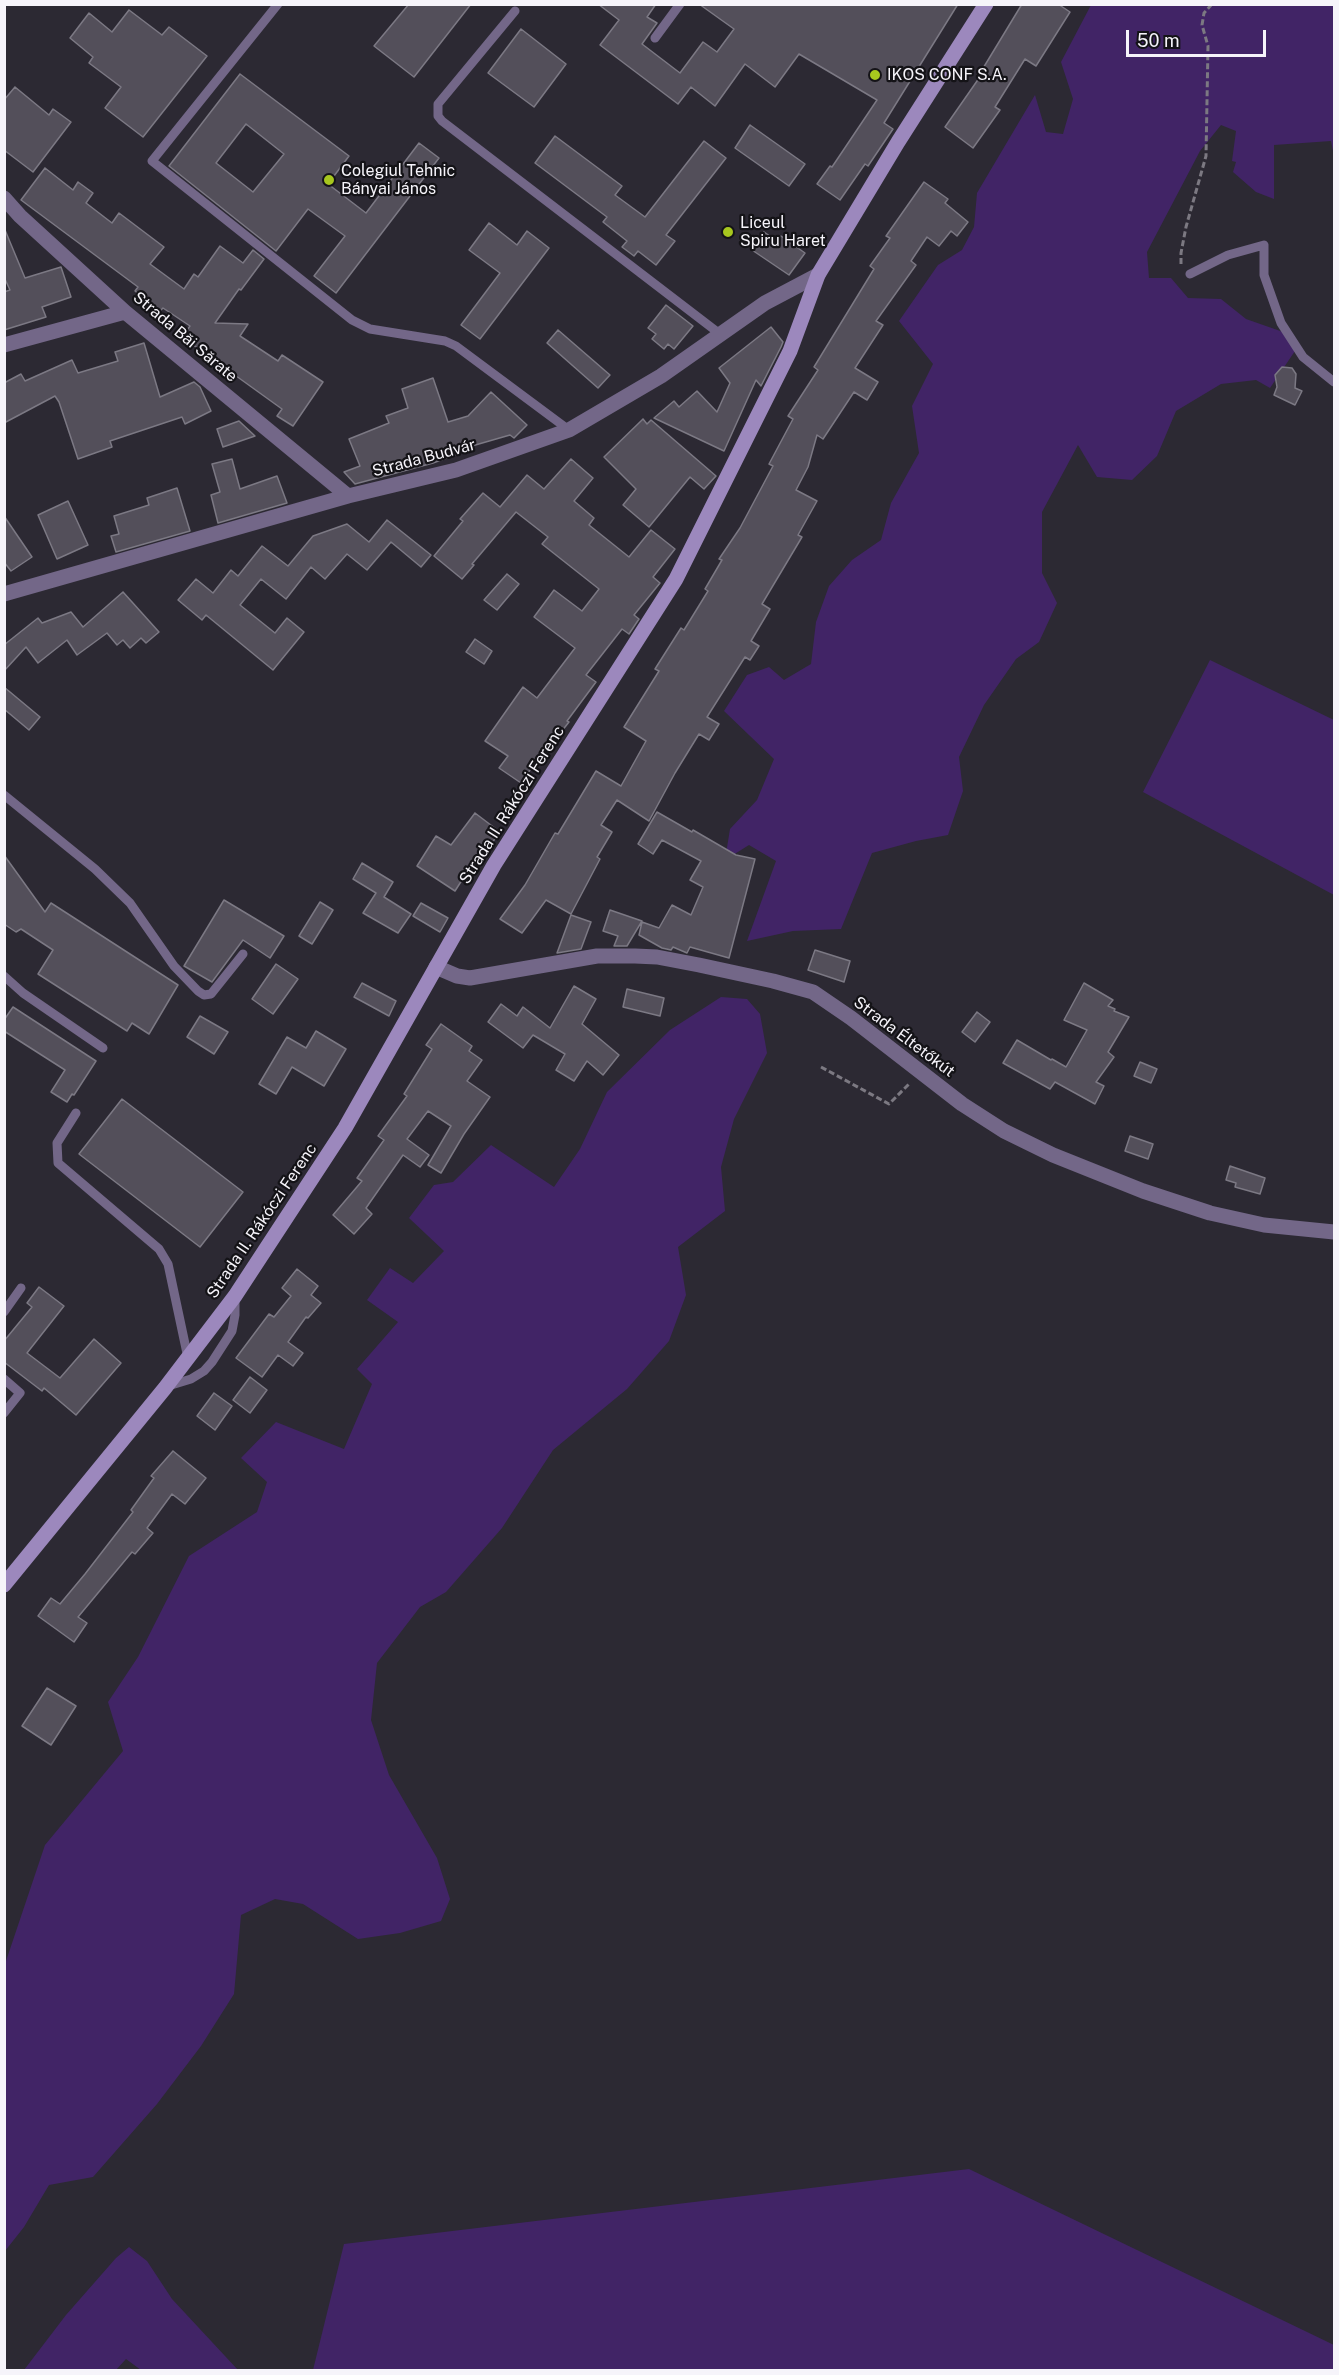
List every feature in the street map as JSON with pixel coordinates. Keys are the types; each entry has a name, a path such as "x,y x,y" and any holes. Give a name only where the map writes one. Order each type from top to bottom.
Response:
{"main road":[{"name":"Strada II. Rákóczi Ferenc","path":"4,1585 165,1388 235,1296 345,1128 494,865 676,579 790,351 818,275 898,142 986,4"}],"street":[{"name":"Strada Băi Sărate","path":"4,198 20,216 125,312 348,496"},
{"path":"4,221 20,216"},
{"name":"Strada Budvár","path":"4,594 348,496 456,470 569,430 661,376 765,303 818,275"},
{"path":"4,345 125,312"},
{"name":"Strada Éltetőkút","path":"436,967 457,976 470,978 597,956 657,957 773,981 813,992 851,1018 962,1104 1004,1131 1053,1155 1143,1191 1210,1213 1264,1225 1335,1232"}],"lane":[{"path":"278,4 152,161 352,320 370,329 445,341 456,346 569,430"},
{"path":"655,38 680,4"},
{"path":"515,11 438,104 438,116 720,334"},
{"path":"1190,274 1228,255 1264,244 1264,275 1281,323 1303,357 1335,381"},
{"path":"4,795 95,869 130,903 174,966 204,995 211,994 243,954"},
{"path":"4,976 23,993 103,1048"},
{"path":"76,1113 57,1143 58,1163 159,1249 168,1264 188,1358"},
{"path":"4,1312 21,1288"},
{"path":"165,1388 191,1379 204,1371 212,1362 232,1331 235,1296"},
{"path":"4,1379 20,1393 4,1413"}],"path":[{"path":"1190,274 1182,271 1181,253 1206,156 1208,46 1202,25 1204,13 1212,4"},
{"path":"821,1067 889,1104 921,1072"}],"shaded area":[{"path":"1091,5 1334,5 1334,156 1331,141 1274,145 1274,199 1256,192 1233,172 1236,162 1232,161 1236,131 1221,125 1200,151 1147,252 1149,278 1171,278 1188,298 1221,299 1246,319 1286,333 1299,345 1270,388 1256,380 1221,384 1176,411 1157,456 1132,480 1097,477 1078,445 1042,512 1042,573 1057,603 1039,642 1016,659 984,705 959,757 963,791 948,835 872,853 841,929 793,931 747,941 776,861 749,845 725,860 730,829 757,800 774,759 724,711 747,675 769,667 784,680 811,664 816,622 829,586 852,560 881,540 891,503 919,453 912,406 933,364 899,321 938,265 962,250 974,227 977,193 1035,95 1046,132 1063,134 1073,99 1061,62"},
{"path":"1210,660 1334,720 1334,895 1143,792"},
{"path":"721,997 747,999 760,1014 767,1053 734,1119 721,1167 725,1211 678,1247 686,1295 669,1341 627,1389 553,1450 502,1528 446,1592 420,1607 377,1663 371,1720 389,1775 437,1858 450,1899 441,1921 400,1933 358,1939 303,1904 275,1899 241,1915 234,1994 201,2046 157,2104 93,2177 49,2185 24,2227 5,2251 5,1964 45,1845 123,1751 108,1702 138,1657 189,1556 257,1512 267,1482 241,1458 276,1422 344,1449 372,1384 357,1369 398,1322 367,1300 390,1268 413,1283 444,1251 409,1218 434,1185 453,1182 491,1145 554,1187 580,1149 607,1092 670,1030"},
{"path":"969,2169 1334,2345 1334,2370 313,2370 344,2244"},
{"path":"129,2247 147,2261 172,2299 238,2370 141,2370 126,2359 116,2370 24,2370 66,2315 116,2258"}],"building":[{"path":"409,4 471,4 414,77 374,46"},
{"path":"598,4 656,4 647,17 657,23 642,44 680,73 703,42 717,52 734,29 699,4 958,4 884,123 893,129 868,166 865,164 840,200 817,184 830,166 832,167 877,100 799,54 775,87 745,64 715,106 691,87 678,104 600,45 619,20"},
{"path":"1022,4 1058,4 1070,12 1036,66 1025,59 995,107 1000,110 973,148 945,127 984,71 982,70"},
{"path":"129,10 162,35 169,27 207,56 143,137 105,108 121,87 89,63 93,57 70,38 89,13 112,32"},
{"path":"521,29 566,64 534,107 488,73"},
{"path":"240,74 349,156 328,184 366,213 419,143 439,158 336,293 314,276 345,236 308,209 276,251 169,166","holes":["246,124 284,154 253,192 216,163"]},
{"path":"15,87 49,115 53,109 71,122 33,172 4,150 4,100"},
{"path":"750,125 805,164 789,186 735,148"},
{"path":"555,136 622,186 615,195 645,217 704,141 726,158 666,235 675,241 656,265 638,251 634,256 622,247 627,241 603,222 607,217 535,163"},
{"path":"45,168 73,190 78,182 93,193 86,203 112,223 119,213 164,247 150,264 184,289 194,274 198,277 220,246 243,263 253,250 264,259 215,323 248,324 240,336 278,361 282,355 323,382 293,426 277,416 282,409 182,337 190,326 163,308 160,311 135,291 138,287 21,200"},
{"path":"924,182 948,199 945,203 968,222 957,236 951,231 939,246 927,237 911,261 916,265 876,321 883,325 855,368 878,382 867,400 854,392 823,439 817,435 808,467 796,490 817,501 798,535 802,537 762,604 770,609 751,641 759,646 750,660 745,657 707,717 719,724 709,740 699,734 649,821 617,800 601,825 612,832 597,857 600,859 571,914 546,900 522,933 500,919 525,885 555,833 558,834 596,771 621,786 646,741 624,727 659,671 655,669 681,628 684,630 708,591 705,589 722,560 719,559 740,528 773,466 769,464 793,419 788,416 818,370 814,367 874,269 870,266 890,238 886,236"},
{"path":"489,223 517,245 527,231 549,248 480,339 461,325 500,273 469,250"},
{"path":"5,230 25,278 61,267 71,297 42,307 46,317 4,330 4,292 10,290 4,277"},
{"path":"764,232 777,241 781,236 805,253 789,275 752,250"},
{"path":"666,305 693,326 674,349 668,344 664,349 652,339 656,334 648,328"},
{"path":"771,327 783,342 761,386 756,380 724,451 654,418 674,401 679,407 697,391 717,412 730,383 719,368"},
{"path":"558,330 610,375 598,388 547,343"},
{"path":"144,343 160,397 194,382 200,387 211,411 185,424 182,417 110,441 112,447 78,459 55,396 4,423 4,383 21,374 25,381 72,360 78,373 118,361 115,352"},
{"path":"1282,367 1292,368 1296,374 1295,388 1302,391 1295,405 1274,395 1277,387 1275,375"},
{"path":"433,378 448,422 468,416 491,392 527,425 514,438 510,435 458,450 460,453 433,463 355,484 344,472 360,466 349,439 389,423 386,416 408,408 402,389"},
{"path":"643,419 647,424 651,420 716,476 704,489 690,477 649,527 623,505 636,489 604,457"},
{"path":"239,421 255,436 223,447 217,429"},
{"path":"232,459 240,489 277,476 287,503 218,523 211,495 220,492 212,464"},
{"path":"571,459 593,478 574,501 594,518 589,525 629,557 651,530 675,549 653,577 660,583 634,615 639,619 629,634 622,629 586,675 596,682 567,721 569,722 550,746 548,744 521,783 499,768 508,756 485,741 523,687 537,698 575,648 534,617 554,590 582,611 599,589 542,544 548,537 516,512 462,579 434,556 463,521 460,519 483,493 500,507 527,475 544,489"},
{"path":"177,488 190,531 116,552 111,536 119,534 114,516 149,505 147,498"},
{"path":"68,501 88,545 57,559 38,515"},
{"path":"4,516 32,557 11,571 4,562"},
{"path":"387,520 431,555 421,567 391,542 367,570 347,554 325,579 311,567 286,599 261,579 240,605 275,633 287,618 304,632 273,670 206,615 202,620 178,600 196,579 213,593 231,570 238,576 262,546 288,566 313,536 347,524 369,542"},
{"path":"507,574 519,584 497,610 484,600"},
{"path":"123,592 159,632 146,643 141,638 130,648 123,640 117,645 107,633 77,655 67,640 38,663 26,647 4,671 4,645 38,618 42,623 71,612 83,627"},
{"path":"475,639 492,651 484,664 466,652"},
{"path":"4,687 40,717 29,730 4,709"},
{"path":"657,812 736,855 755,859 729,958 690,947 687,953 673,947 671,950 662,948 639,935 642,922 659,928 672,905 691,915 703,887 690,880 701,861 662,840 653,854 638,844"},
{"path":"475,813 500,832 489,847 485,844 455,891 417,866 436,836 451,845"},
{"path":"4,855 45,912 51,903 178,985 149,1034 132,1023 127,1031 38,974 53,950 21,929 16,932 4,924"},
{"path":"362,863 393,882 384,897 411,914 398,933 363,913 376,893 353,879"},
{"path":"224,900 284,936 270,958 243,940 212,982 184,966"},
{"path":"320,902 333,910 312,944 299,936"},
{"path":"421,903 448,918 440,932 413,916"},
{"path":"610,910 642,921 627,946 614,946 618,936 603,931"},
{"path":"571,915 591,922 581,949 557,953"},
{"path":"815,950 850,961 844,982 808,970"},
{"path":"276,964 298,979 273,1014 252,999"},
{"path":"362,983 396,1001 389,1016 354,997"},
{"path":"1084,983 1113,1000 1108,1006 1115,1009 1114,1011 1129,1017 1108,1052 1114,1057 1096,1082 1104,1086 1095,1104 1055,1082 1050,1089 1003,1063 1017,1040 1066,1067 1087,1030 1064,1020"},
{"path":"574,986 596,999 582,1024 619,1055 603,1075 587,1061 574,1081 556,1070 565,1054 533,1035 523,1048 488,1022 501,1004 517,1016 523,1007 550,1028"},
{"path":"627,989 664,998 660,1016 623,1007"},
{"path":"13,1007 96,1061 67,1102 51,1092 65,1070 4,1031 4,1020"},
{"path":"977,1012 990,1022 975,1042 962,1032"},
{"path":"200,1016 228,1032 214,1054 187,1037"},
{"path":"441,1024 472,1046 469,1051 482,1060 467,1081 490,1097 464,1134 441,1173 428,1165 451,1126 428,1111 407,1139 429,1155 420,1167 403,1155 366,1208 372,1214 354,1234 333,1215 362,1181 357,1178 384,1140 378,1136 407,1096 404,1094 432,1049 426,1045"},
{"path":"316,1031 346,1049 324,1086 292,1067 276,1094 259,1084 287,1037 306,1048"},
{"path":"1140,1062 1157,1069 1151,1083 1134,1076"},
{"path":"122,1099 243,1192 200,1247 79,1154"},
{"path":"1130,1136 1153,1144 1148,1159 1125,1151"},
{"path":"1230,1166 1265,1178 1260,1194 1235,1187 1236,1183 1226,1180"},
{"path":"297,1269 318,1286 311,1295 321,1303 308,1318 306,1317 288,1342 303,1353 293,1366 278,1355 262,1377 236,1358 269,1314 274,1317 291,1296 282,1288"},
{"path":"39,1287 64,1306 27,1353 60,1378 94,1339 121,1363 76,1415 44,1388 42,1391 4,1362 4,1341 32,1307 27,1303"},
{"path":"250,1377 267,1390 250,1413 233,1400"},
{"path":"214,1393 232,1406 215,1430 197,1416"},
{"path":"173,1451 206,1478 185,1504 172,1494 147,1528 153,1533 135,1554 132,1552 78,1617 87,1623 74,1642 38,1616 51,1598 60,1604 85,1574 133,1512 131,1510 154,1478 151,1476"},
{"path":"47,1688 76,1706 51,1745 22,1726"}],"place":[{"name":"IKOS CONF S.A.","path":"875,75"},
{"name":"Colegiul Tehnic Bányai János","path":"329,180"},
{"name":"Liceul Spiru Haret","path":"728,232"}]}
